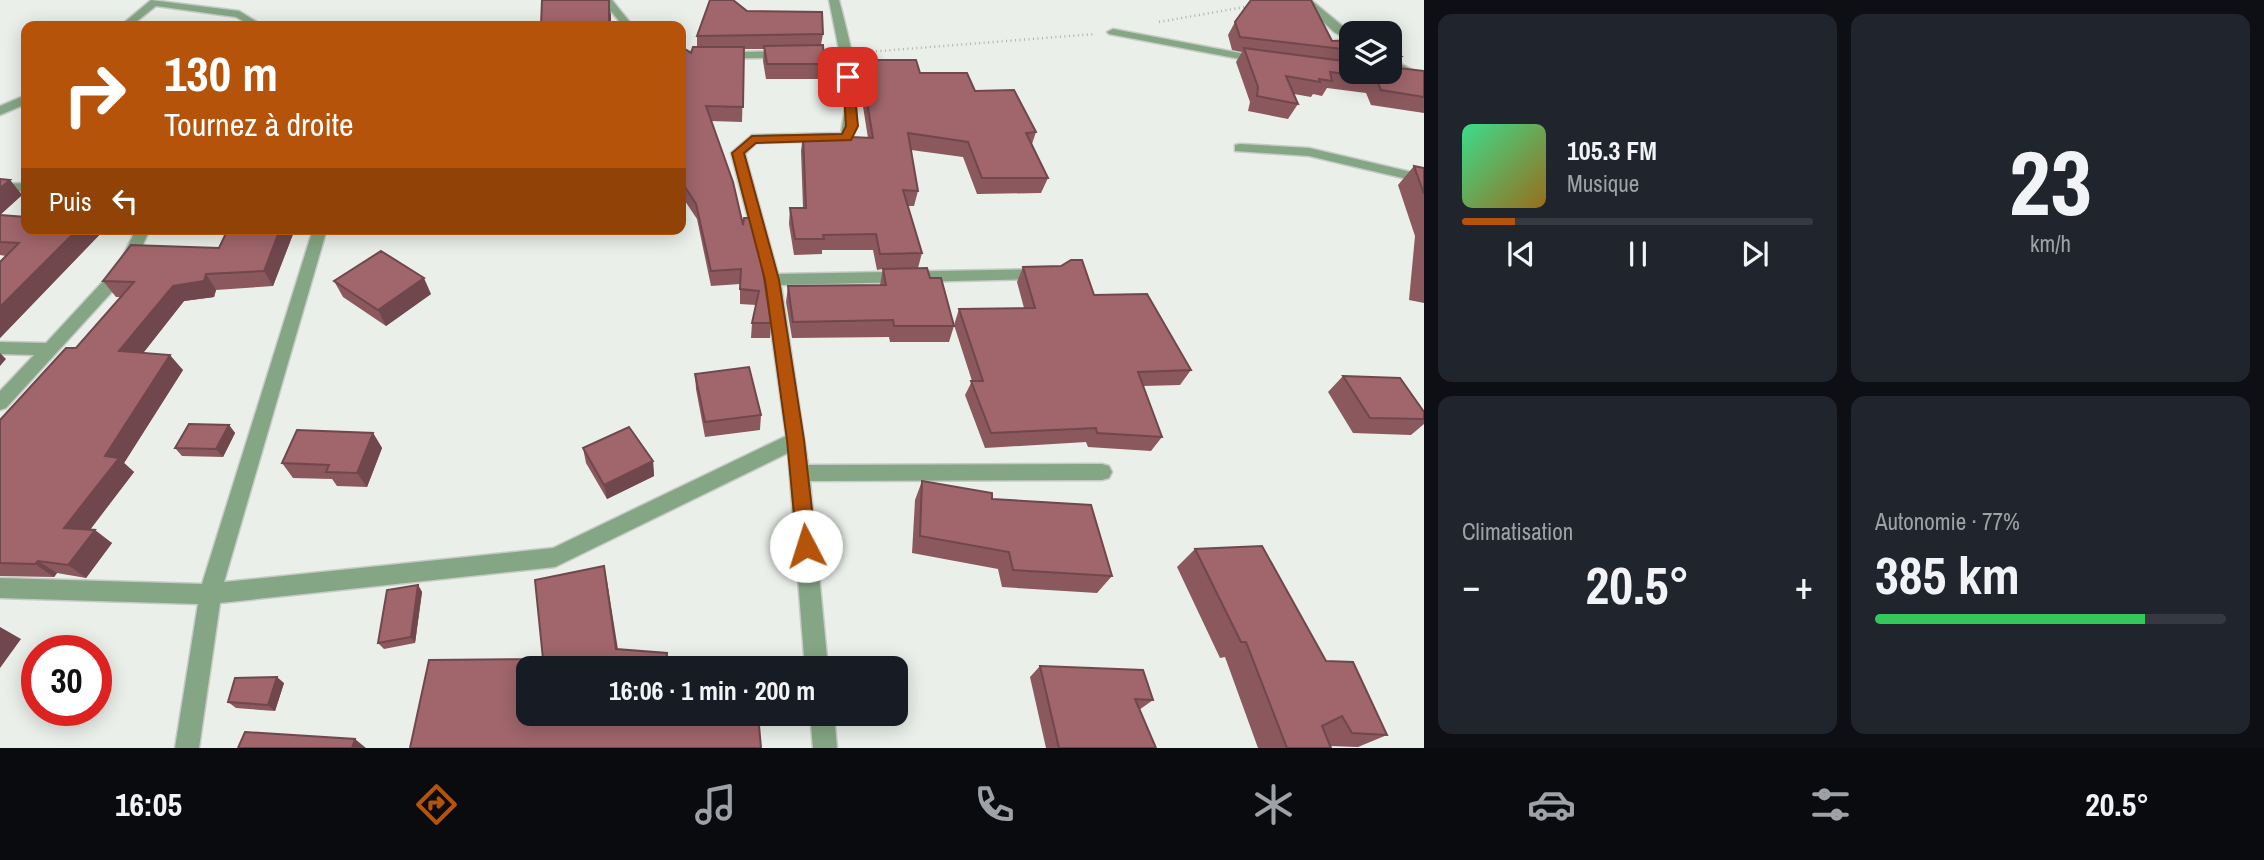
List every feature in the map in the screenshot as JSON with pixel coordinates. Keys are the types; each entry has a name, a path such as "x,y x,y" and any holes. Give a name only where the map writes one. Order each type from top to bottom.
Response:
{"street":[{"path":"607,0 624,21"},
{"path":"816,656 796,440 772,280 738,153 752,139 846,137 852,126 846,53 834,0"},
{"path":"1305,0 1339,31"},
{"path":"131,21 156,2 239,14 251,21"},
{"path":"1113,32 1269,61"},
{"path":"686,54 693,56 846,53"},
{"path":"1402,68 1422,80"},
{"path":"1402,78 1422,80"},
{"path":"0,111 21,103"},
{"path":"0,126 21,104"},
{"path":"1240,148 1308,152 1424,180"},
{"path":"0,188 21,187"},
{"path":"0,403 47,349 126,267 140,235"},
{"path":"187,748 210,594 318,235"},
{"path":"772,280 1054,274"},
{"path":"0,348 47,349"},
{"path":"0,588 210,594 555,557 796,440"},
{"path":"799,473 1102,472"},
{"path":"823,726 825,748"}],"path":[{"path":"846,53 1113,32 1260,4"}],"building":[{"path":"542,0 609,0 609,21 541,21"},
{"path":"710,0 733,0 747,11 822,12 823,34 697,36"},
{"path":"1251,0 1311,0 1332,41 1339,41 1339,49 1240,37 1235,22"},
{"path":"823,45 824,64 767,64 764,46"},
{"path":"693,47 744,47 743,107 706,106 733,182 743,225 744,218 750,218 762,266 771,323 752,323 759,291 740,289 741,269 711,271 696,204 686,189 686,50 691,53"},
{"path":"1244,48 1339,60 1339,73 1330,72 1332,81 1319,79 1320,82 1286,76 1298,104 1257,96 1258,87"},
{"path":"860,60 916,60 920,73 967,73 975,91 1014,90 1036,132 1026,133 1048,178 982,178 968,142 908,133 918,191 903,190 922,253 880,254 876,234 823,235 824,239 795,239 790,208 806,208 803,135 873,138"},
{"path":"1402,68 1424,71 1424,97 1381,90 1378,84 1402,84"},
{"path":"1414,166 1424,168 1424,194"},
{"path":"0,179 10,180 0,188"},
{"path":"0,215 21,217 21,235 72,235 0,307 0,262 19,243 0,242"},
{"path":"225,235 278,235 264,271 206,274 204,281 173,286 119,351 170,355 105,456 119,458 64,528 95,530 68,565 38,561 35,564 0,563 0,420 66,348 76,348 134,282 103,281 131,245 219,248"},
{"path":"381,251 424,278 378,310 334,281"},
{"path":"1071,260 1082,260 1094,295 1147,294 1191,370 1138,372 1162,437 1097,433 1096,428 991,433 971,381 983,381 959,309 1035,308 1023,267 1061,266"},
{"path":"927,268 930,278 941,278 954,326 894,326 893,320 793,322 788,286 886,285 883,269"},
{"path":"749,367 761,415 705,422 695,374"},
{"path":"1343,376 1400,378 1424,412 1424,419 1370,418"},
{"path":"189,424 229,425 216,449 175,448"},
{"path":"629,427 653,461 604,485 583,448"},
{"path":"297,430 373,433 357,473 326,472 329,465 282,463"},
{"path":"922,481 992,493 992,499 1091,505 1112,576 1013,570 1009,552 920,536"},
{"path":"1262,546 1326,661 1353,662 1387,735 1352,733 1342,716 1322,726 1331,748 1287,748 1246,642 1241,642 1195,549"},
{"path":"604,566 616,649 667,653 667,656 543,656 535,580"},
{"path":"418,585 411,637 378,643 387,590"},
{"path":"516,659 516,726 759,726 761,748 410,748 429,660"},
{"path":"1040,666 1143,670 1153,700 1135,699 1156,748 1059,748"},
{"path":"277,677 268,705 228,702 235,678"},
{"path":"245,732 355,739 352,748 238,748"}],"route":[{"path":"806,546 796,440 772,280 738,153 752,139 846,137 852,126 848,77"}]}
